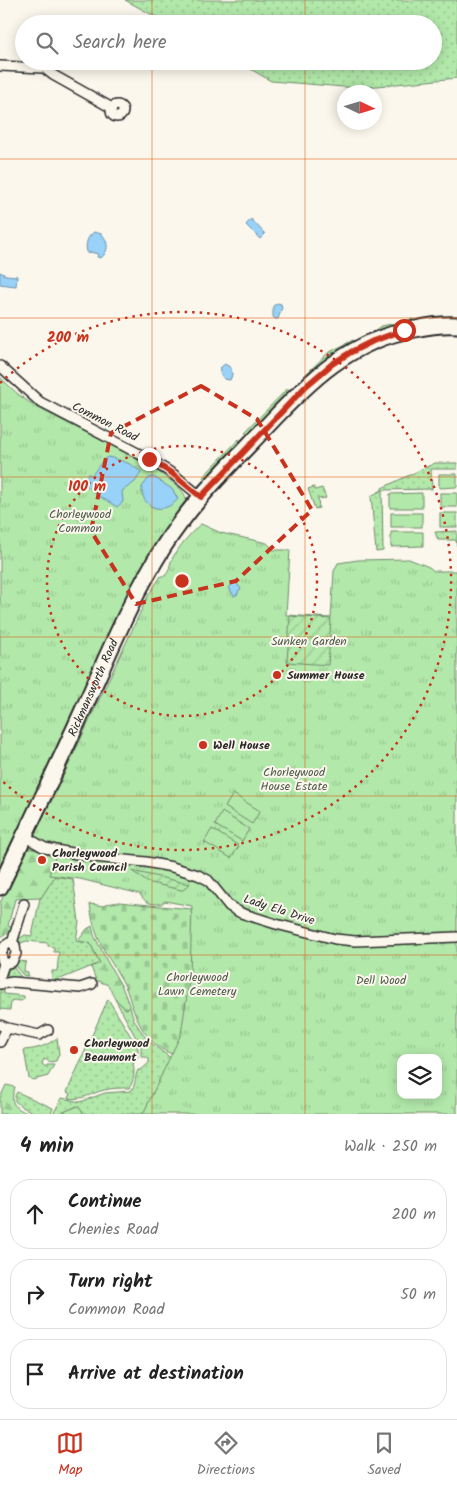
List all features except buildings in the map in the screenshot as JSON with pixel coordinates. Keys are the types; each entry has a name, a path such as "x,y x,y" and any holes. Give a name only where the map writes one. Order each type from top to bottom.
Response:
{"main road":[{"name":"Rickmansworth Road","path":"0,887 130,606 165,545 201,497 306,386 332,364 373,341 404,330 457,325"}],"street":[{"path":"0,66 15,67"},
{"path":"47,70 112,108"},
{"name":"Common Road","path":"0,366 40,402 149,459 173,474 201,497"},
{"name":"Lady Ela Drive","path":"26,832 31,840 46,848 76,854 146,862 198,875 208,880 229,906 241,913 330,939 355,941 457,937"},
{"path":"0,976 4,964 1,953 5,945 12,943 24,904"},
{"path":"0,984 13,982 80,988 92,984"},
{"path":"0,1042 4,1027 39,1036 48,1030"}],"highlighted area":[{"path":"201,386 257,419 312,510 236,581 136,604 91,531 111,433"}],"green space":[{"path":"125,0 457,0 457,78 382,85 337,86 271,81 252,70 442,70 442,15 152,15"},
{"path":"413,319 411,324 377,333 377,329 382,326"},
{"path":"353,340 351,346 304,379 302,378 328,353"},
{"name":"Chorleywood Common","path":"0,377 19,395 45,412 117,448 165,476 180,489 186,499 179,514 159,540 0,878"},
{"path":"287,389 291,392 251,434 245,432"},
{"path":"239,439 241,442 207,481 203,477"},
{"path":"435,463 457,463 457,469 431,469 432,489 382,490 382,488"},
{"path":"439,474 457,474 457,487 439,488"},
{"path":"314,487 315,490 322,488 326,498 318,499 319,508 315,509 308,489"},
{"path":"382,490 383,551 376,552 371,496"},
{"path":"422,493 422,508 390,508 390,494"},
{"path":"440,493 457,493 457,507 440,507"},
{"path":"391,513 422,513 422,527 391,527"},
{"path":"440,513 457,513 457,527 440,527"},
{"name":"Chorleywood House Estate","path":"201,524 221,533 267,543 274,550 290,550 286,615 331,618 334,571 338,563 358,560 409,559 434,571 457,571 457,1114 143,1114 181,1034 190,975 192,906 165,901 161,904 151,903 146,901 140,894 80,879 49,875 55,858 35,849 27,848 52,800 148,596 161,576 167,574 173,558 189,536"},
{"path":"457,531 457,546 456,540 438,540 435,532"},
{"path":"391,532 423,532 423,546 391,547"},
{"name":"Sunken Garden","path":"290,616 331,619 328,665 287,662"},
{"path":"233,794 260,811 252,824 225,807"},
{"path":"222,812 249,829 242,841 215,825"},
{"path":"212,829 239,846 231,858 204,842"},
{"path":"27,848 76,857 106,879 55,876 41,898 15,899 8,926 13,928 10,937 6,933 0,938 0,903"},
{"path":"132,871 190,884 181,890 147,882"},
{"path":"54,876 73,879 79,921 76,941 90,943 100,963 58,980 52,980 52,971 57,971 59,952 54,952 54,947 48,946 48,943 26,941 19,944 17,940 25,935 32,936 40,898"},
{"name":"Chorleywood Lawn Cemetery","path":"119,902 191,909 256,1064 172,1054 158,1047 153,1042 143,1030 136,1017 124,984 98,937 92,917 90,904 104,906"},
{"path":"92,926 94,935 122,987 130,1007 126,1009 115,999 108,985 96,980 91,967 100,963 90,943 78,941 87,929"},
{"path":"19,961 27,962 25,963 24,971 28,972 28,976 23,975 15,966"},
{"path":"13,967 22,978 7,977 8,970"},
{"path":"4,988 4,994 24,996 24,999 21,1001 13,1000 10,1010 0,1009 0,990"},
{"path":"108,999 138,1048 138,1058 133,1064 132,1083 129,1088 99,1091 82,1098 68,1098 70,1094 67,1092"},
{"path":"115,999 126,1009 130,1007 134,1020 147,1040 172,1059 143,1114 84,1114 77,1106 61,1114 53,1114 62,1098 80,1102 105,1093 131,1091 138,1070 141,1070 149,1063 149,1059 141,1057 141,1047"},
{"path":"57,1038 59,1054 56,1061 48,1062 44,1059 42,1064 46,1067 47,1065 54,1065 48,1076 33,1080 29,1078 24,1050 42,1047"},
{"path":"6,1085 15,1087 13,1101 16,1107 29,1114 0,1114 0,1098"},
{"path":"17,1092 53,1108 51,1114 27,1110 15,1101"},
{"path":"78,1106 84,1114 61,1114 61,1113"}],"water":[{"path":"251,219 265,234 260,239 246,225"},
{"path":"94,232 102,234 107,244 106,253 101,258 97,257 98,254 90,252 89,254 87,252 87,241"},
{"path":"0,272 6,275 17,276 16,286 0,284"},
{"path":"278,303 282,307 278,319 275,319 273,317 273,306"},
{"path":"225,364 231,368 232,375 230,380 224,379 220,373 220,368"},
{"path":"108,457 130,464 141,473 135,482 122,491 123,502 117,507 96,494 86,484 88,474 92,475 104,459"},
{"path":"154,477 172,489 178,499 173,504 167,507 155,508 145,501 142,487 149,478"},
{"path":"235,581 241,589 234,596 229,588"}],"place":[{"name":"Summer House","path":"277,675"},
{"name":"Well House","path":"203,745"},
{"name":"Chorleywood Parish Council","path":"42,860"},
{"name":"Chorleywood Beaumont","path":"74,1050"}],"route":[{"path":"149,459 173,474 201,497 306,386 332,364 373,341 404,330"}],"park label":[{"name":"Dell Wood","path":"381,980"}]}
